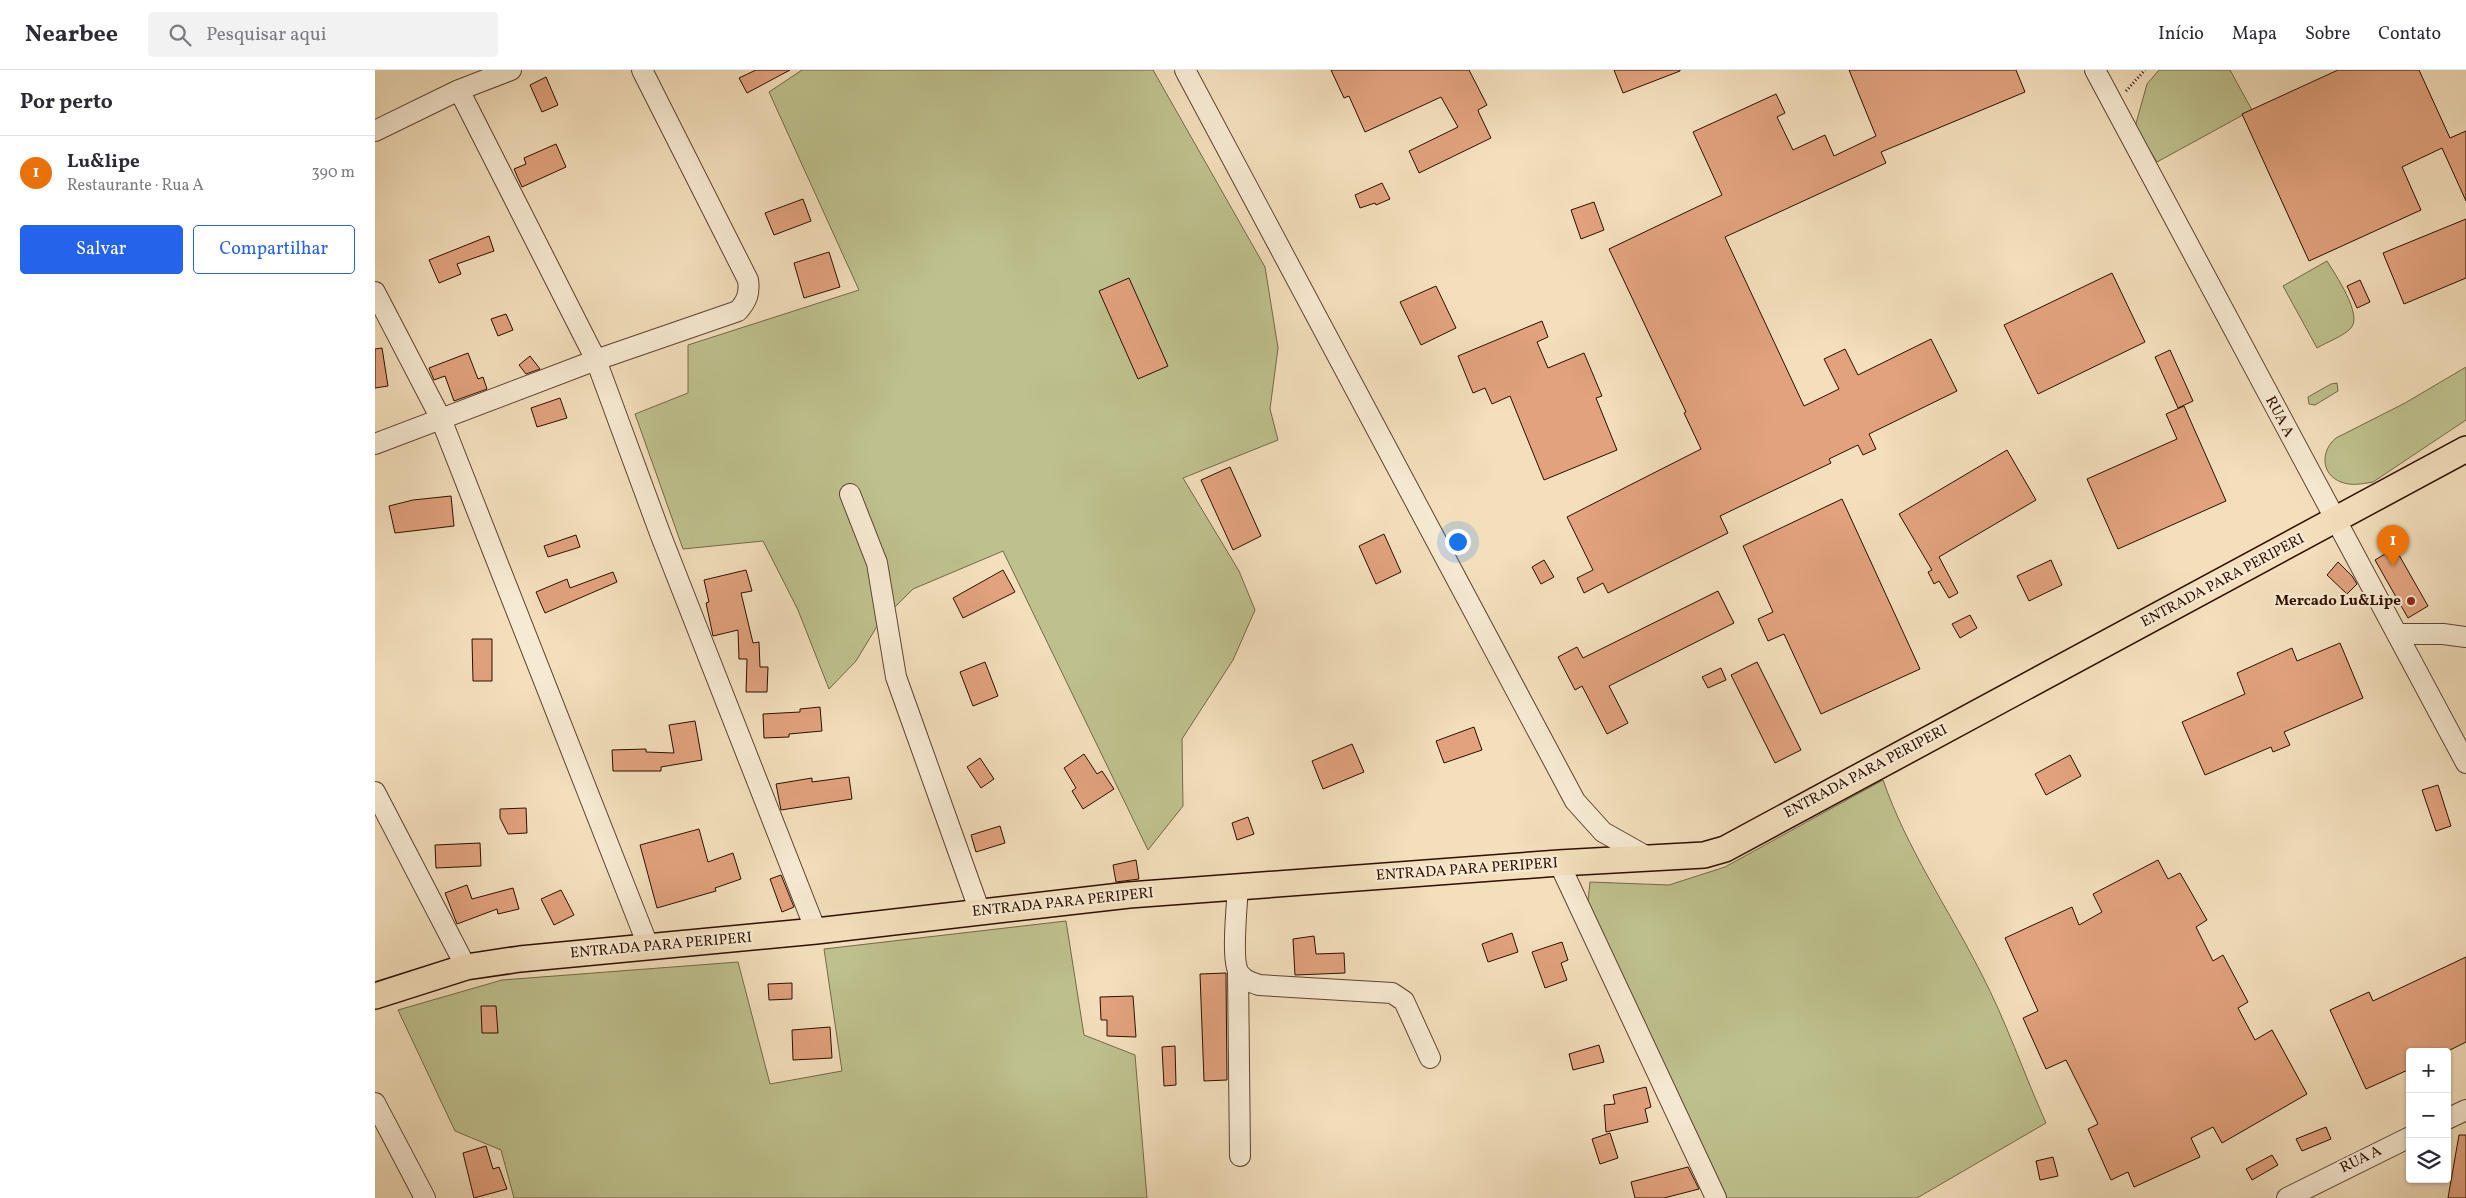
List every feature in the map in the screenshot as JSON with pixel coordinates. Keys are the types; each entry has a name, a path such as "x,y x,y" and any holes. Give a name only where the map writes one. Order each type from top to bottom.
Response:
{"main road":[{"name":"ENTRADA PARA PERIPERI","path":"375,996 435,975 466,967 520,959 649,948 1129,895 1559,863 1703,855 1725,849 2466,449"}],"street":[{"path":"375,131 459,90 511,70"},
{"path":"375,444 596,360 738,311 748,297 747,280 642,70"},
{"path":"1185,70 1575,801 1603,832 1651,859"},
{"name":"RUA A","path":"2095,70 2466,763"},
{"path":"459,90 596,360 661,536 816,930"},
{"path":"375,292 441,419 649,948"},
{"path":"850,494 877,563 896,677 980,912"},
{"path":"2398,634 2443,634 2466,637"},
{"path":"375,792 466,967"},
{"path":"1559,863 1716,1198"},
{"path":"1238,888 1235,953 1238,972 1240,1156"},
{"path":"1238,972 1247,981 1259,985 1392,993 1404,1001 1431,1058"},
{"path":"375,1103 425,1198"},
{"path":"2451,1117 2466,1110"},
{"name":"RUA A","path":"2287,1198 2408,1138"}],"path":[{"path":"2113,104 2145,70"}],"green space":[{"path":"802,70 1153,70 1265,267 1278,348 1270,409 1278,440 1183,478 1239,571 1255,610 1233,660 1182,739 1183,806 1148,850 1003,551 913,589 879,623 856,661 829,689 798,610 763,541 683,549 635,414 688,393 688,345 859,290 769,92"},
{"path":"2159,70 2230,70 2252,110 2157,162 2135,127 2147,84"},
{"path":"2327,261 2347,295 2354,322 2351,328 2344,334 2317,348 2283,286"},
{"path":"2466,367 2466,420 2373,482 2349,484 2341,482 2329,473 2326,468 2325,455 2327,449 2336,438 2405,403"},
{"path":"2337,383 2338,391 2315,405 2309,404 2308,397 2331,384"},
{"path":"1883,780 1916,854 1990,991 2046,1123 1917,1198 1723,1198 1588,901 1590,882 1669,885 1725,867"},
{"path":"1066,921 1084,1035 1135,1055 1147,1198 514,1198 501,1150 455,1131 398,1010 502,980 738,962 770,1084 842,1071 824,949"}],"building":[{"path":"756,70 790,70 747,93 739,78"},
{"path":"1331,70 1469,70 1487,105 1478,110 1491,138 1419,173 1409,151 1458,127 1441,97 1365,132 1349,96 1344,98"},
{"path":"1614,70 1680,70 1680,71 1623,93"},
{"path":"1849,70 2016,70 2025,92 1881,152 1886,163 1725,237 1804,406 1839,389 1824,359 1845,349 1858,375 1931,339 1957,391 1869,434 1876,449 1863,455 1858,445 1829,459 1831,463 1720,516 1728,533 1608,593 1603,583 1584,593 1577,578 1593,570 1567,517 1701,449 1684,413 1686,412 1609,249 1722,195 1693,132 1776,94 1785,113 1777,117 1793,150 1825,135 1834,156 1876,136"},
{"path":"2338,70 2419,70 2450,138 2466,131 2466,201 2442,148 2402,167 2421,210 2309,261 2242,114"},
{"path":"546,77 558,105 542,112 530,85"},
{"path":"556,144 566,167 522,187 514,169 526,164 524,158"},
{"path":"1382,183 1390,199 1376,205 1375,203 1360,208 1355,195"},
{"path":"803,199 811,221 774,235 765,213"},
{"path":"1594,202 1604,230 1581,239 1571,210"},
{"path":"2466,219 2466,278 2404,304 2383,253"},
{"path":"489,236 494,251 457,264 461,274 439,283 429,260"},
{"path":"829,252 840,287 804,298 794,263"},
{"path":"2112,273 2145,342 2038,394 2004,325"},
{"path":"1129,278 1168,366 1138,379 1099,291"},
{"path":"2360,280 2370,302 2357,308 2347,286"},
{"path":"1436,286 1456,328 1421,345 1400,302"},
{"path":"506,314 513,330 498,336 491,319"},
{"path":"1542,321 1548,337 1537,342 1548,368 1584,353 1602,396 1596,398 1617,450 1544,480 1510,396 1492,404 1485,388 1473,393 1458,356"},
{"path":"382,348 388,386 375,388 375,349"},
{"path":"2170,350 2193,401 2178,408 2155,357"},
{"path":"468,353 478,379 483,377 487,389 454,401 445,376 434,380 429,368"},
{"path":"530,356 540,369 526,374 519,365"},
{"path":"560,398 567,418 537,427 531,408"},
{"path":"2184,406 2226,501 2118,549 2087,479 2177,439 2166,414"},
{"path":"2007,450 2036,500 1939,557 1958,593 1949,598 1939,581 1934,584 1928,572 1932,570 1899,514"},
{"path":"1230,467 1261,536 1233,550 1201,480"},
{"path":"451,496 454,526 395,533 389,506 413,500"},
{"path":"1842,499 1920,669 1821,714 1784,634 1768,641 1758,619 1773,612 1743,546"},
{"path":"1384,534 1401,572 1376,584 1359,546"},
{"path":"576,535 580,547 548,557 544,546"},
{"path":"2395,548 2428,606 2408,618 2375,560"},
{"path":"1544,560 1554,577 1541,584 1532,567"},
{"path":"2051,560 2062,585 2029,601 2017,576"},
{"path":"2338,562 2357,584 2347,594 2327,575"},
{"path":"746,570 752,591 741,593 753,643 759,642 760,667 768,667 767,692 746,692 747,659 739,659 738,630 713,636 706,603 709,602 704,580"},
{"path":"1003,570 1015,592 963,618 953,598"},
{"path":"613,572 617,582 545,613 536,592 567,579 570,588"},
{"path":"1718,591 1734,623 1609,686 1628,723 1607,734 1582,686 1575,690 1558,657 1577,647 1583,658"},
{"path":"1970,615 1977,628 1960,638 1952,624"},
{"path":"472,639 492,639 492,681 473,681"},
{"path":"2340,643 2363,698 2284,732 2290,745 2273,752 2271,747 2205,775 2182,722 2245,694 2237,673 2292,648 2297,661"},
{"path":"985,662 998,696 973,706 960,672"},
{"path":"1757,662 1801,750 1775,763 1731,675"},
{"path":"1721,668 1726,680 1708,688 1702,677"},
{"path":"820,707 822,731 789,734 789,737 764,738 763,714 800,712 800,709"},
{"path":"695,721 702,760 661,767 661,771 613,771 612,750 646,749 646,752 674,753 669,725"},
{"path":"1474,727 1482,750 1444,763 1436,741"},
{"path":"1352,744 1364,772 1323,789 1312,761"},
{"path":"1084,754 1097,774 1102,771 1114,789 1083,809 1072,791 1076,788 1064,768"},
{"path":"2070,755 2081,776 2046,795 2035,774"},
{"path":"980,758 994,779 981,788 967,767"},
{"path":"849,777 852,799 781,810 776,784 812,778 812,782"},
{"path":"2438,785 2451,826 2436,831 2422,790"},
{"path":"526,808 527,833 508,834 500,818 500,809"},
{"path":"1248,817 1254,834 1237,840 1232,823"},
{"path":"1000,826 1005,843 976,852 971,835"},
{"path":"699,829 708,862 733,853 741,879 715,888 716,891 657,908 640,845"},
{"path":"480,843 481,866 436,868 435,845"},
{"path":"1136,860 1139,879 1116,882 1113,865"},
{"path":"2158,860 2168,879 2180,873 2207,920 2196,927 2213,961 2223,955 2248,1002 2238,1008 2255,1040 2272,1030 2307,1094 2222,1143 2213,1127 2191,1138 2200,1157 2134,1187 2128,1172 2111,1180 2088,1129 2098,1124 2066,1060 2046,1069 2023,1018 2038,1011 2005,938 2072,907 2079,925 2102,912 2093,894"},
{"path":"781,875 794,907 782,912 770,879"},
{"path":"467,885 472,899 513,888 519,909 498,914 497,909 457,924 445,893"},
{"path":"561,890 574,915 554,925 541,899"},
{"path":"1512,933 1518,952 1488,962 1482,944"},
{"path":"1314,936 1316,954 1344,953 1345,973 1295,975 1293,939"},
{"path":"1562,942 1568,960 1561,963 1567,980 1545,988 1532,952"},
{"path":"2466,957 2466,1042 2451,1050 2406,1048 2406,1071 2366,1089 2330,1010 2369,992 2373,1001"},
{"path":"1226,973 1227,1080 1204,1081 1200,974"},
{"path":"792,983 792,999 769,1000 768,984"},
{"path":"1133,996 1136,1037 1107,1036 1107,1020 1101,1020 1100,997"},
{"path":"481,1006 496,1006 498,1033 482,1033"},
{"path":"830,1027 832,1058 793,1060 792,1030"},
{"path":"1599,1045 1604,1062 1573,1070 1569,1054"},
{"path":"1175,1046 1176,1085 1164,1086 1162,1047"},
{"path":"1646,1087 1651,1107 1645,1109 1648,1122 1606,1132 1604,1105 1615,1104 1613,1095"},
{"path":"2326,1127 2331,1139 2302,1151 2296,1139"},
{"path":"1610,1133 1618,1158 1600,1164 1592,1139"},
{"path":"2459,1135 2466,1135 2466,1198 2448,1198"},
{"path":"486,1146 493,1169 499,1167 507,1189 474,1198 463,1153"},
{"path":"2272,1155 2278,1165 2252,1180 2246,1169"},
{"path":"2053,1157 2058,1176 2040,1180 2036,1161"},
{"path":"1688,1167 1699,1189 1664,1198 1635,1198 1631,1182"}],"place":[{"name":"Lu&lipe","path":"2393,566"},
{"name":"Mercado Lu&Lipe","path":"2411,601"}]}
